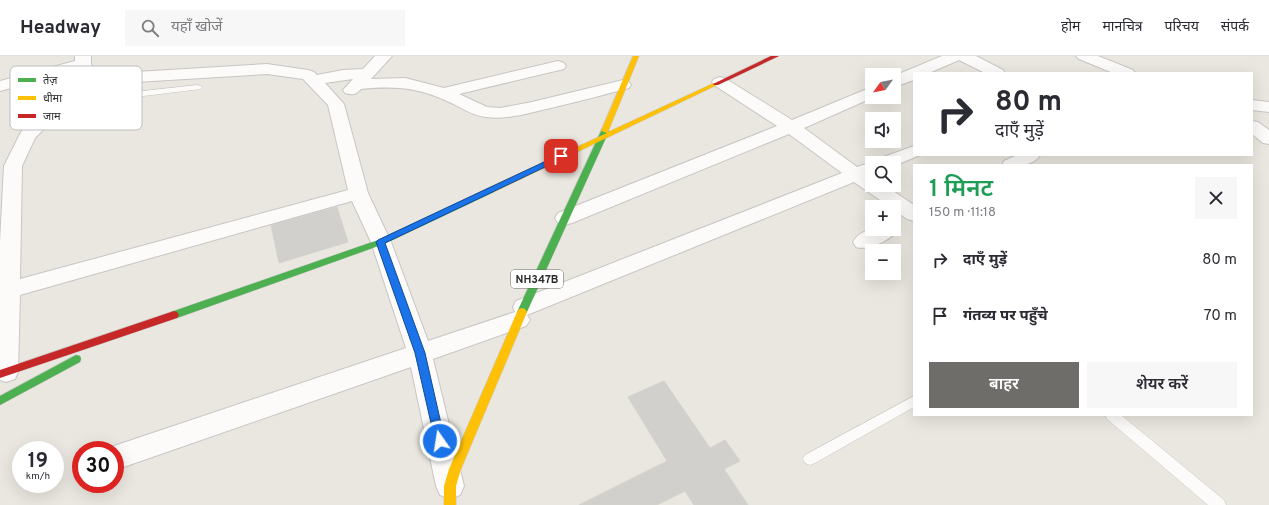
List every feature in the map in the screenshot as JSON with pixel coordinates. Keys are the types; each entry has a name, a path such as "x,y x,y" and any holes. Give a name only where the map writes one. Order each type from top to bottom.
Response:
{"main road":[{"name":"NH347B","path":"450,495 455,469 521,313 603,137 636,56"},
{"path":"3,373 119,335 381,242 776,56"},
{"path":"0,401 119,335"}],"street":[{"path":"282,56 292,72"},
{"path":"336,104 369,73 384,56"},
{"path":"917,72 955,56"},
{"path":"964,56 995,72"},
{"path":"1084,56 1126,72"},
{"path":"1084,72 1103,63"},
{"path":"442,93 558,66"},
{"path":"142,77 267,69 292,72 308,75 336,104 358,193 381,242 420,353 450,495"},
{"path":"313,81 344,75 369,73"},
{"path":"901,79 913,74"},
{"path":"356,85 394,82 418,85 442,93 484,112 491,113 532,107 623,85"},
{"path":"720,82 864,172 913,214"},
{"path":"0,86 10,84"},
{"path":"565,218 791,127 865,95"},
{"path":"1253,105 1269,107"},
{"path":"1253,127 1269,139"},
{"path":"3,373 13,166 27,136 33,130"},
{"path":"901,156 913,151"},
{"path":"124,455 420,353 864,172"},
{"path":"6,299 358,193"},
{"path":"901,222 913,216"},
{"path":"863,242 875,236"}],"lane":[{"path":"142,94 198,87"},
{"path":"810,459 913,402"},
{"path":"1113,416 1219,505"}],"building":[{"path":"337,207 348,242 279,263 271,225"},
{"path":"664,381 710,448 725,440 740,461 724,469 748,505 694,505 685,491 657,505 579,505 667,461 628,397"}],"traffic: fast":[{"path":"522,312 605,131"},
{"path":"174,315 381,242 491,190"},
{"path":"0,401 76,359"}],"traffic: slow":[{"path":"605,131 636,56"},
{"path":"491,190 716,84"},
{"path":"450,505 450,486 455,469 522,312"}],"traffic: jam":[{"path":"716,84 776,56"},
{"path":"0,374 174,315"}],"route":[{"path":"440,441 420,353 381,242 561,156"}]}
